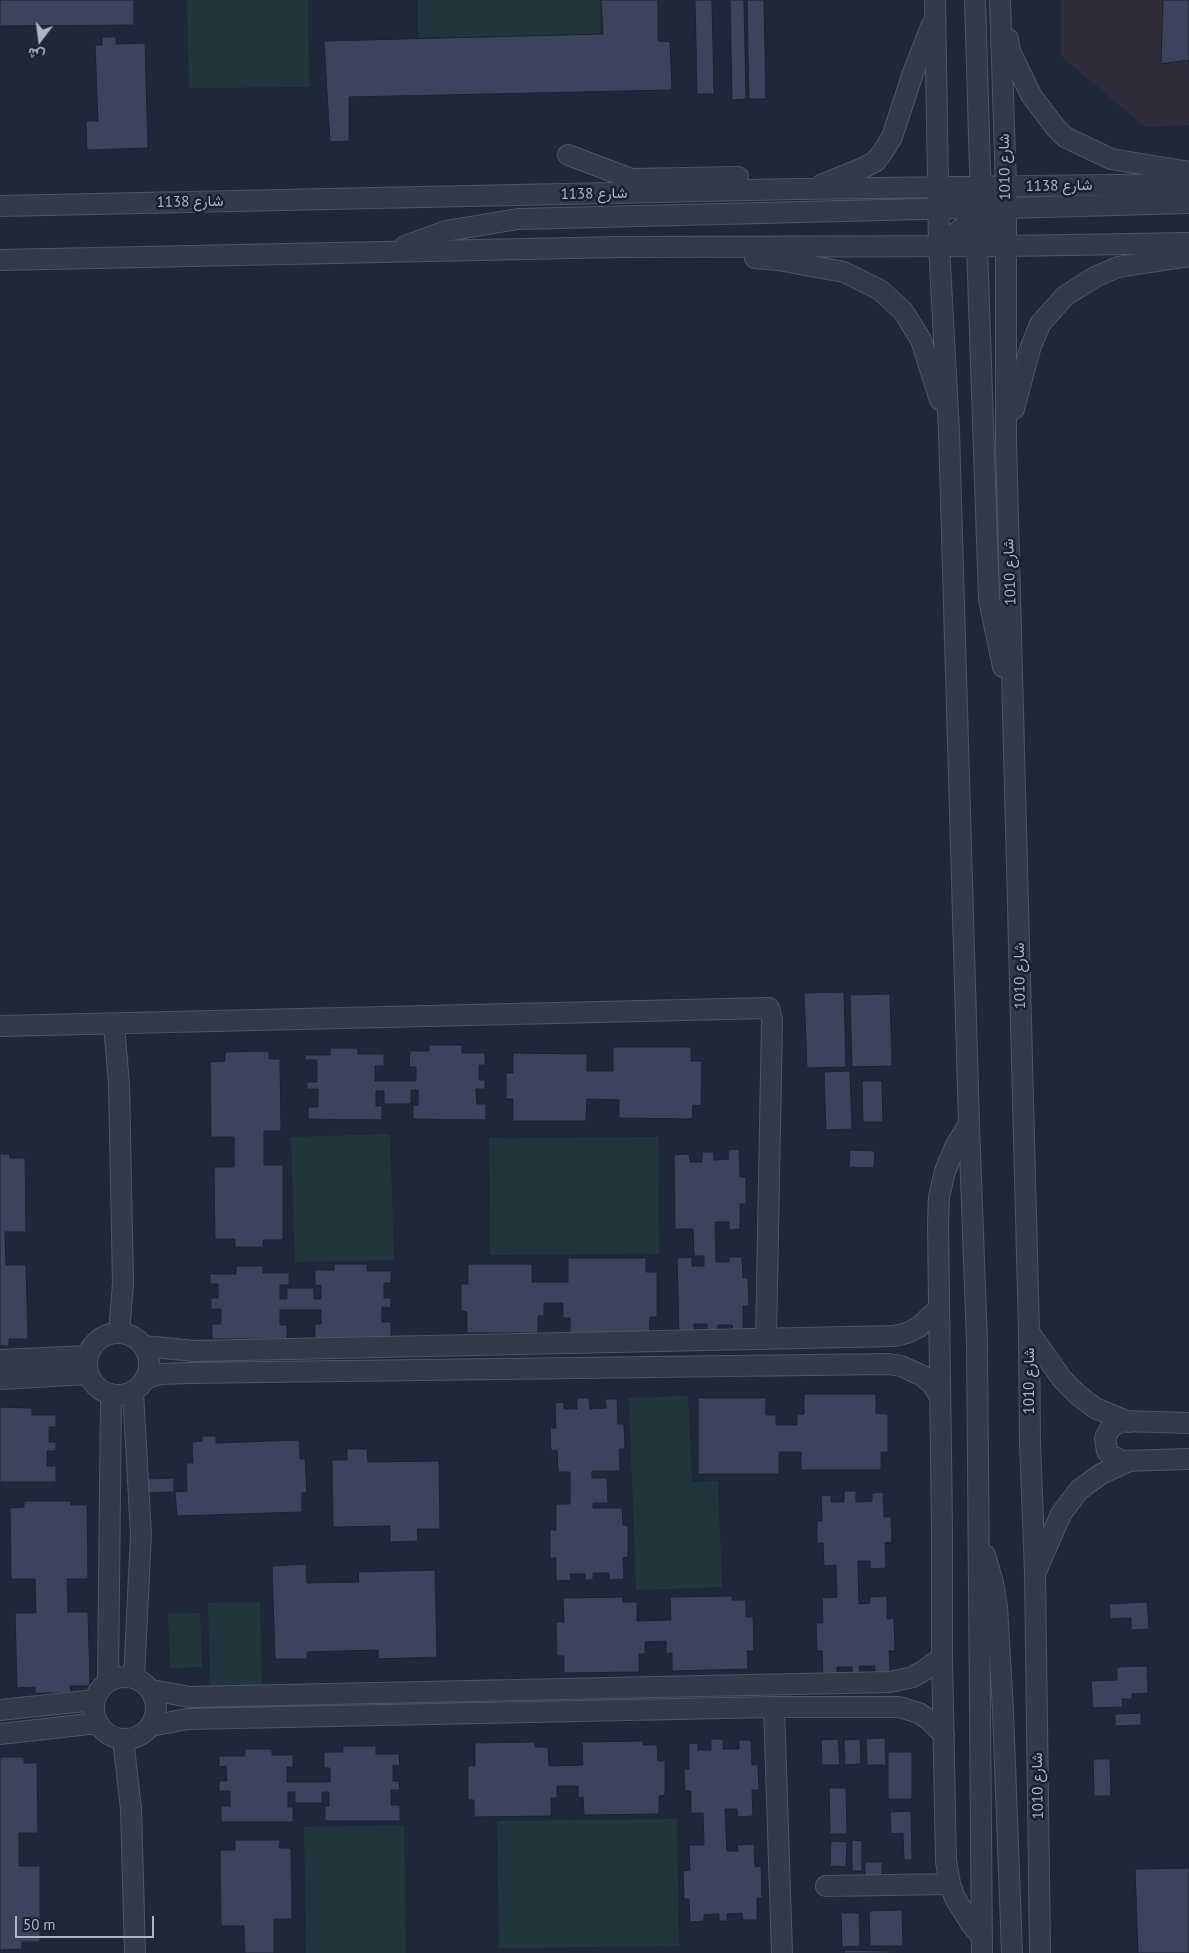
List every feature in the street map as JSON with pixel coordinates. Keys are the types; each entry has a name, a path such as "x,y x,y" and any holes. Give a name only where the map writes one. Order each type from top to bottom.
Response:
{"street":[{"path":"975,0 975,207 978,246 989,599 1014,718"},
{"path":"1000,2 1010,50 1027,86 1055,127 1065,137 1111,159 1189,172"},
{"name":"شارع 1010","path":"1000,2 1006,187 1006,440 1029,1332 1030,1443 1035,1572 1040,1953"},
{"path":"935,8 939,246 949,431 977,1342 982,1944"},
{"path":"568,155 632,179 769,176 803,189 863,168 876,161 892,137 935,8"},
{"name":"شارع 1138","path":"1006,187 1189,184"},
{"path":"939,246 975,207 1006,187"},
{"path":"939,188 975,207 1006,246"},
{"name":"شارع 1138","path":"0,206 803,189 939,188 975,207"},
{"path":"386,252 446,231 518,219 1189,203"},
{"path":"0,260 621,247 1006,246 1189,243"},
{"path":"621,247 778,260 844,272 871,284 902,311 921,340 949,431"},
{"path":"1006,440 1030,349 1040,324 1050,311 1076,287 1118,267 1189,256"},
{"path":"0,1026 114,1025 769,1008 772,1020 766,1339"},
{"path":"114,1025 119,1084 123,1283 119,1333"},
{"path":"969,1124 955,1147 945,1171 939,1197 942,1657 946,1861 950,1884 962,1912 982,1944"},
{"path":"144,1346 194,1352 881,1336 908,1333 919,1327 939,1308"},
{"path":"1029,1332 1062,1379 1078,1395 1094,1408 1129,1422"},
{"path":"134,1678 141,1535 140,1385 149,1362 144,1346 137,1339 119,1333 102,1337 91,1349 88,1365 97,1387 111,1394 126,1394 140,1385 160,1374 188,1372 878,1364 901,1366 912,1370 928,1381 939,1396"},
{"path":"878,1364 887,1357 888,1351 888,1346 881,1336"},
{"path":"0,1360 88,1365"},
{"path":"0,1379 88,1365"},
{"path":"108,1682 111,1394"},
{"path":"1189,1424 1123,1422 1111,1427 1107,1432 1105,1445 1111,1456 1123,1462 1189,1460"},
{"path":"1035,1572 1060,1514 1079,1490 1101,1474 1129,1461"},
{"path":"978,1537 987,1560 997,1607 1012,1953"},
{"path":"151,1690 190,1697 890,1682 923,1672 942,1657"},
{"path":"120,1677 134,1678 144,1683 151,1690 157,1706 156,1716 151,1726 142,1735 123,1739 108,1734 98,1723 94,1712 95,1700 100,1689 108,1682 120,1677"},
{"path":"890,1682 893,1697 890,1707"},
{"path":"0,1710 95,1700"},
{"path":"151,1726 187,1719 774,1707 899,1707 928,1718 944,1735"},
{"path":"774,1707 782,1953"},
{"path":"0,1734 98,1723"},
{"path":"123,1739 131,1809 135,1953"},
{"path":"826,1886 950,1884"}],"shaded area":[{"path":"1061,0 1189,0 1189,125 1145,127 1061,56"}],"green space":[{"path":"187,0 308,0 309,87 189,88"},
{"path":"418,0 601,0 600,34 418,38"},
{"path":"390,1134 394,1260 295,1262 291,1137"},
{"path":"658,1137 659,1254 490,1255 489,1138"},
{"path":"688,1396 692,1482 718,1481 722,1587 636,1590 629,1398"},
{"path":"260,1602 262,1690 210,1690 208,1603"},
{"path":"200,1613 202,1667 170,1668 168,1614"},
{"path":"677,1819 679,1946 499,1948 497,1821"},
{"path":"404,1825 406,1953 306,1953 304,1827"}],"building":[{"path":"0,0 134,0 134,25 0,26"},
{"path":"601,0 658,0 658,41 670,42 672,90 349,97 349,141 330,142 324,41 603,34"},
{"path":"695,0 712,0 714,94 697,94"},
{"path":"730,0 744,0 746,99 732,100"},
{"path":"747,0 764,0 766,99 749,99"},
{"path":"1163,0 1189,0 1189,65 1188,60 1161,64"},
{"path":"102,37 116,37 116,44 145,43 148,148 87,150 86,121 98,121 95,45 102,45"},
{"path":"844,992 846,1067 807,1068 804,993"},
{"path":"890,994 892,1066 852,1067 850,995"},
{"path":"429,1045 462,1045 462,1053 485,1053 485,1065 479,1065 479,1080 485,1080 485,1089 476,1089 477,1104 486,1104 486,1120 413,1119 413,1105 418,1105 418,1090 411,1090 411,1104 384,1104 384,1091 376,1091 376,1106 382,1106 382,1120 308,1119 308,1107 318,1107 318,1089 307,1089 307,1082 317,1082 317,1060 305,1060 305,1055 330,1055 330,1048 358,1048 358,1054 384,1054 384,1066 375,1066 375,1081 416,1081 416,1067 409,1067 410,1051 429,1051"},
{"path":"613,1047 691,1047 691,1061 702,1061 701,1106 693,1105 692,1119 619,1118 619,1100 587,1099 586,1121 513,1121 513,1099 506,1099 506,1073 513,1073 513,1053 587,1054 587,1071 613,1071"},
{"path":"269,1051 269,1059 280,1059 281,1131 264,1131 264,1165 283,1165 283,1240 263,1240 263,1247 235,1247 235,1239 215,1239 214,1167 234,1167 234,1137 211,1137 210,1062 225,1061 225,1052"},
{"path":"850,1071 852,1129 826,1130 824,1072"},
{"path":"862,1081 882,1081 883,1122 863,1122"},
{"path":"739,1149 740,1177 746,1177 746,1204 740,1204 740,1229 729,1230 729,1222 715,1222 716,1262 729,1262 729,1257 742,1257 743,1278 748,1278 749,1306 743,1306 743,1331 733,1331 732,1325 718,1325 718,1332 707,1332 707,1324 694,1324 694,1332 679,1332 677,1258 692,1257 692,1266 704,1266 704,1256 694,1256 693,1229 675,1229 674,1155 689,1154 690,1162 702,1162 702,1152 714,1152 714,1160 729,1159 728,1150"},
{"path":"850,1150 875,1151 874,1168 849,1167"},
{"path":"0,1154 9,1154 10,1158 25,1158 26,1232 5,1232 6,1265 26,1265 28,1339 9,1339 9,1346 0,1346"},
{"path":"568,1258 646,1258 646,1272 657,1272 657,1317 650,1317 649,1335 570,1335 570,1318 563,1318 563,1303 544,1303 544,1316 538,1316 538,1333 467,1333 467,1312 461,1311 461,1284 468,1284 468,1264 532,1264 532,1282 568,1282"},
{"path":"334,1264 367,1264 367,1271 391,1271 391,1283 384,1283 384,1298 391,1298 391,1308 382,1307 382,1322 391,1322 391,1338 315,1339 315,1324 321,1324 321,1310 280,1310 280,1325 287,1325 287,1339 212,1339 212,1324 221,1324 221,1309 211,1309 211,1298 218,1298 218,1284 210,1284 210,1274 236,1274 236,1266 263,1266 263,1273 289,1273 289,1285 280,1285 280,1299 287,1299 287,1288 314,1288 314,1299 321,1299 321,1285 315,1286 315,1270 334,1270"},
{"path":"804,1394 876,1394 876,1413 888,1414 888,1452 881,1452 881,1470 801,1470 801,1452 779,1452 779,1474 698,1474 698,1398 766,1398 766,1415 776,1415 776,1425 797,1425 797,1415 804,1414"},
{"path":"577,1398 589,1398 590,1409 606,1408 605,1399 617,1399 618,1424 624,1424 625,1449 619,1449 620,1471 592,1471 592,1478 607,1478 608,1503 593,1503 593,1508 622,1508 623,1525 628,1526 628,1557 623,1558 624,1579 609,1580 609,1573 593,1573 593,1580 585,1580 585,1574 570,1574 571,1580 556,1581 556,1558 550,1558 550,1530 556,1530 556,1504 570,1504 570,1472 558,1472 557,1450 551,1451 550,1428 556,1428 555,1403 564,1402 564,1409 577,1409"},
{"path":"0,1407 32,1408 32,1415 56,1415 56,1427 49,1427 49,1442 56,1442 56,1451 47,1451 47,1466 56,1466 56,1482 0,1482"},
{"path":"202,1436 216,1436 216,1443 299,1440 300,1459 305,1459 307,1492 302,1493 302,1512 177,1516 175,1492 187,1491 186,1463 193,1463 192,1442 202,1441"},
{"path":"347,1449 367,1449 368,1462 439,1461 440,1529 417,1529 418,1541 390,1542 390,1526 333,1527 332,1460 347,1460"},
{"path":"174,1478 174,1492 148,1493 148,1479"},
{"path":"844,1491 856,1491 856,1502 872,1501 872,1493 883,1492 884,1517 891,1517 892,1542 885,1543 886,1568 870,1569 870,1561 858,1561 859,1604 870,1603 870,1597 887,1596 887,1619 894,1618 895,1651 889,1651 890,1672 875,1673 875,1666 859,1666 860,1673 852,1673 852,1667 837,1667 837,1673 823,1674 822,1651 817,1651 816,1623 823,1623 822,1598 837,1597 836,1565 824,1566 823,1543 817,1543 817,1521 822,1521 821,1496 831,1495 831,1502 844,1502"},
{"path":"24,1501 71,1501 71,1505 87,1505 88,1579 67,1579 68,1612 88,1612 90,1686 70,1686 71,1693 35,1693 35,1687 17,1688 15,1613 36,1613 35,1579 11,1579 10,1508 24,1507"},
{"path":"306,1564 307,1583 359,1582 358,1572 435,1570 437,1657 378,1659 378,1650 307,1652 307,1659 275,1659 272,1566"},
{"path":"732,1596 732,1600 746,1600 746,1617 753,1617 754,1651 747,1651 748,1669 672,1671 672,1653 666,1653 666,1641 645,1642 645,1654 639,1654 639,1672 564,1673 564,1656 557,1656 556,1622 564,1622 563,1598 623,1597 623,1602 637,1602 637,1621 671,1620 670,1597"},
{"path":"1147,1602 1149,1629 1131,1630 1131,1618 1110,1619 1109,1604"},
{"path":"1147,1666 1148,1693 1132,1694 1132,1699 1122,1699 1123,1707 1093,1708 1091,1681 1117,1680 1117,1667"},
{"path":"1141,1713 1141,1725 1115,1726 1115,1714"},
{"path":"885,1738 886,1765 867,1765 866,1739"},
{"path":"711,1739 723,1739 723,1749 739,1749 739,1740 751,1740 752,1765 758,1764 759,1790 752,1790 753,1816 738,1817 737,1809 725,1809 727,1851 738,1851 737,1845 754,1844 755,1867 761,1866 762,1898 757,1898 757,1920 743,1920 742,1913 727,1914 727,1921 719,1921 719,1914 704,1915 704,1921 690,1922 689,1899 684,1899 683,1871 690,1870 689,1845 704,1845 703,1813 691,1813 691,1791 685,1791 684,1769 689,1769 689,1744 698,1743 698,1750 711,1750"},
{"path":"838,1739 840,1765 822,1765 821,1740"},
{"path":"860,1739 861,1764 845,1765 844,1740"},
{"path":"643,1741 643,1745 657,1745 658,1761 665,1761 665,1795 659,1796 659,1814 584,1815 583,1797 578,1798 578,1786 557,1786 557,1798 551,1798 551,1816 474,1817 474,1800 468,1800 468,1766 475,1766 475,1743 535,1742 535,1747 548,1747 549,1766 583,1765 582,1742"},
{"path":"343,1746 376,1746 376,1754 399,1754 400,1766 393,1765 393,1781 399,1781 400,1790 391,1790 391,1805 400,1805 400,1821 325,1821 325,1806 329,1806 329,1792 322,1792 322,1803 295,1803 295,1792 288,1792 288,1807 293,1807 293,1822 221,1822 221,1806 230,1806 230,1791 219,1791 219,1781 227,1781 226,1766 219,1767 219,1756 245,1756 245,1749 272,1749 272,1755 293,1755 293,1767 287,1767 287,1782 330,1782 330,1768 324,1768 324,1752 343,1752"},
{"path":"888,1752 912,1752 912,1799 888,1799"},
{"path":"0,1757 24,1757 24,1763 37,1763 38,1833 19,1833 19,1866 40,1866 40,1942 22,1942 22,1949 0,1950"},
{"path":"1093,1759 1110,1759 1111,1796 1094,1796"},
{"path":"829,1788 846,1788 847,1834 830,1834"},
{"path":"911,1811 912,1860 904,1860 903,1833 891,1834 890,1812"},
{"path":"235,1840 280,1840 279,1848 291,1848 292,1919 274,1919 274,1953 245,1953 244,1926 221,1926 220,1850 235,1850"},
{"path":"852,1840 862,1841 862,1871 852,1871"},
{"path":"831,1841 847,1842 846,1867 830,1866"},
{"path":"865,1862 882,1862 882,1885 865,1885"},
{"path":"1189,1868 1189,1953 1138,1953 1135,1869"},
{"path":"902,1910 903,1946 870,1946 869,1911"},
{"path":"841,1913 859,1913 860,1946 842,1947"},
{"path":"844,1950 889,1951 889,1953 844,1953"}]}
